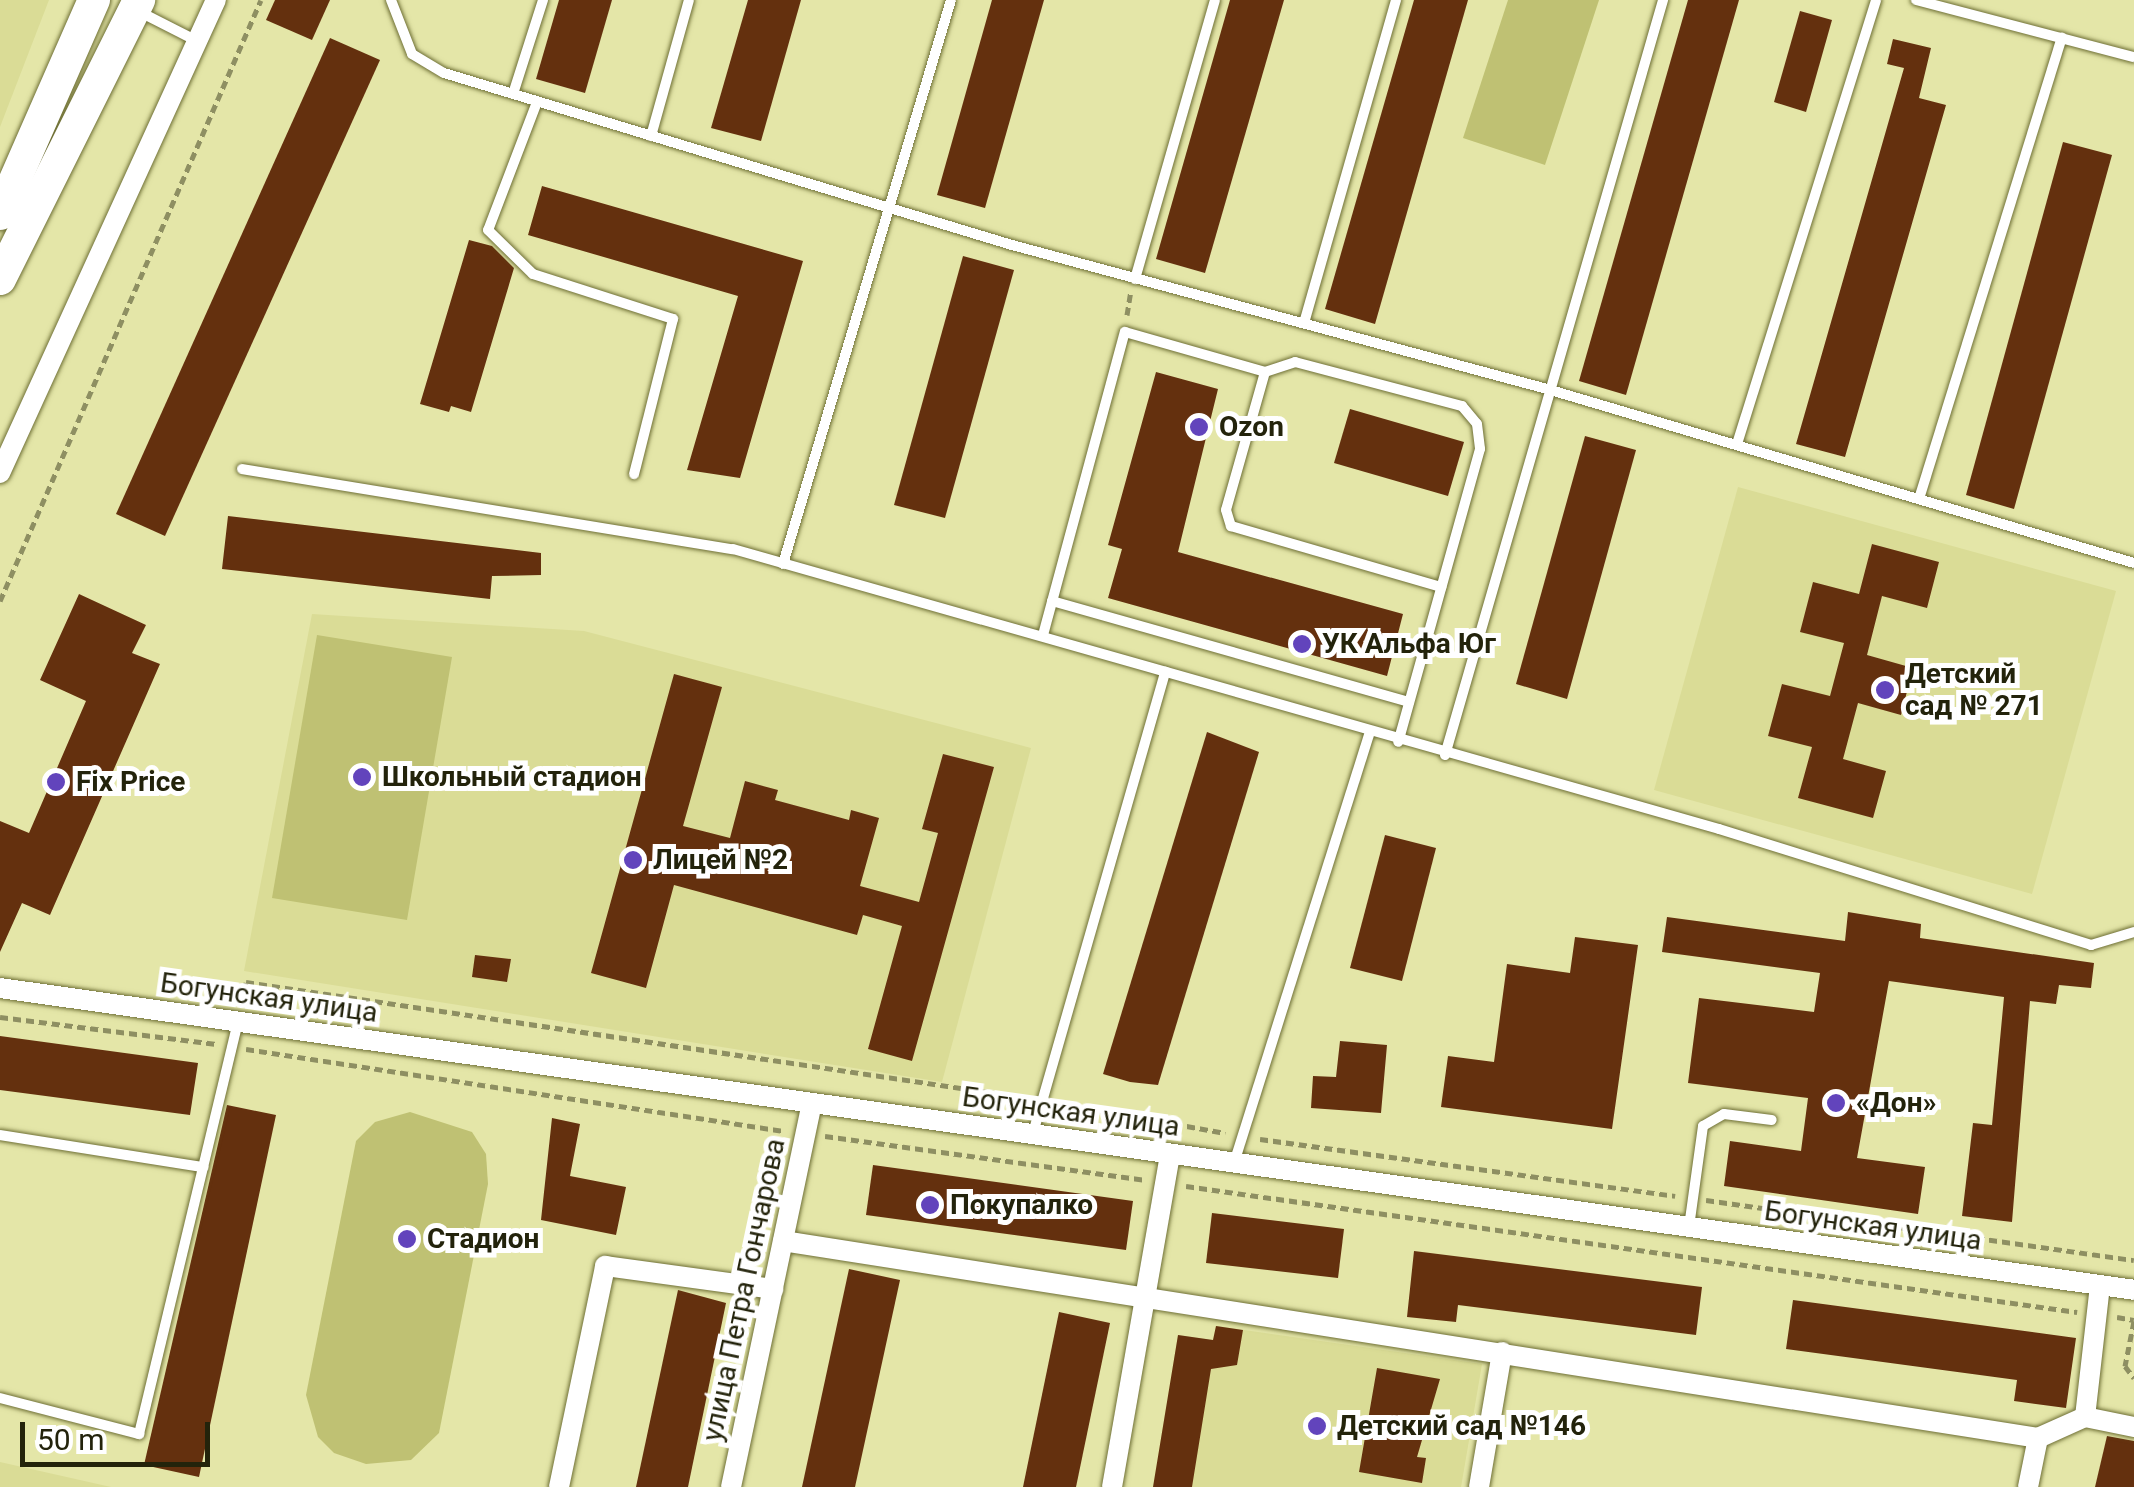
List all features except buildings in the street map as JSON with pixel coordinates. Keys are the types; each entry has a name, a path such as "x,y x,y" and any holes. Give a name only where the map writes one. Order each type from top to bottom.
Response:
{"highway":[{"path":"0,214 94,0"},
{"path":"0,279 136,4"}],"street":[{"path":"0,473 216,0"},
{"name":"Богунская улица","path":"0,988 2134,1290"},
{"name":"улица Петра Гончарова","path":"731,1487 812,1104"},
{"path":"1112,1487 1170,1155"},
{"path":"782,1241 2038,1438 2085,1417 2134,1427"},
{"path":"559,1487 606,1266 773,1289"},
{"path":"2085,1417 2100,1286"},
{"path":"1479,1487 1502,1352"},
{"path":"2028,1487 2038,1438"}],"lane":[{"path":"391,0 412,54 444,74 890,209 1547,389 2134,564"},
{"path":"513,94 543,0"},
{"path":"652,136 690,0"},
{"path":"782,564 951,0"},
{"path":"1135,279 1215,0"},
{"path":"1304,323 1396,0"},
{"path":"1446,755 1547,389 1663,0"},
{"path":"1737,444 1876,0"},
{"path":"1916,0 2134,57"},
{"path":"136,4 197,41"},
{"path":"1920,498 2062,38"},
{"path":"538,102 488,230 532,274 673,319 634,474"},
{"path":"1043,636 1126,332 1264,372 1294,362 1462,406 1478,424 1480,450 1398,742"},
{"path":"1264,372 1226,510 1231,526 1441,587"},
{"path":"242,469 733,550 1043,636 2091,944 2134,932"},
{"path":"1052,601 1409,702"},
{"path":"1033,1133 1165,672"},
{"path":"1234,1164 1369,734"},
{"path":"0,1398 139,1434 238,1021"},
{"path":"1689,1228 1709,1118 1772,1120"},
{"path":"0,1135 203,1167"}],"path":[{"path":"0,601 261,0"},
{"path":"1126,332 1135,279"},
{"path":"246,982 1042,1100 1242,1136 2134,1260"},
{"path":"0,1017 197,1042"},
{"path":"232,1047 805,1134 2134,1320 2125,1366 2134,1378"}],"shaded area":[{"path":"0,0 49,0 0,127"},
{"path":"1508,0 1599,0 1545,165 1463,138"},
{"name":"Детский сад № 271","path":"1738,487 2116,591 2032,894 1654,790"},
{"name":"Лицей №2","path":"312,614 584,631 1031,748 942,1082 244,971"},
{"name":"Школьный стадион","path":"317,635 452,657 407,920 272,898"},
{"name":"Стадион","path":"410,1112 472,1132 486,1154 488,1184 439,1433 411,1460 366,1464 334,1453 318,1437 306,1395 356,1141 375,1122"},
{"name":"Детский сад №146","path":"1216,1326 1482,1364 1461,1487 1153,1487 1178,1335 1213,1340"},
{"path":"0,1462 111,1487 0,1487"}],"place":[{"name":"Ozon","path":"1199,427"},
{"name":"УК Альфа Юг","path":"1302,644"},
{"name":"Детский сад № 271","path":"1885,690"},
{"name":"Школьный стадион","path":"362,777"},
{"name":"Fix Price","path":"56,782"},
{"name":"Лицей №2","path":"633,860"},
{"name":"«Дон»","path":"1836,1103"},
{"name":"Покупалко","path":"930,1205"},
{"name":"Стадион","path":"407,1239"},
{"name":"Детский сад №146","path":"1317,1426"}]}
